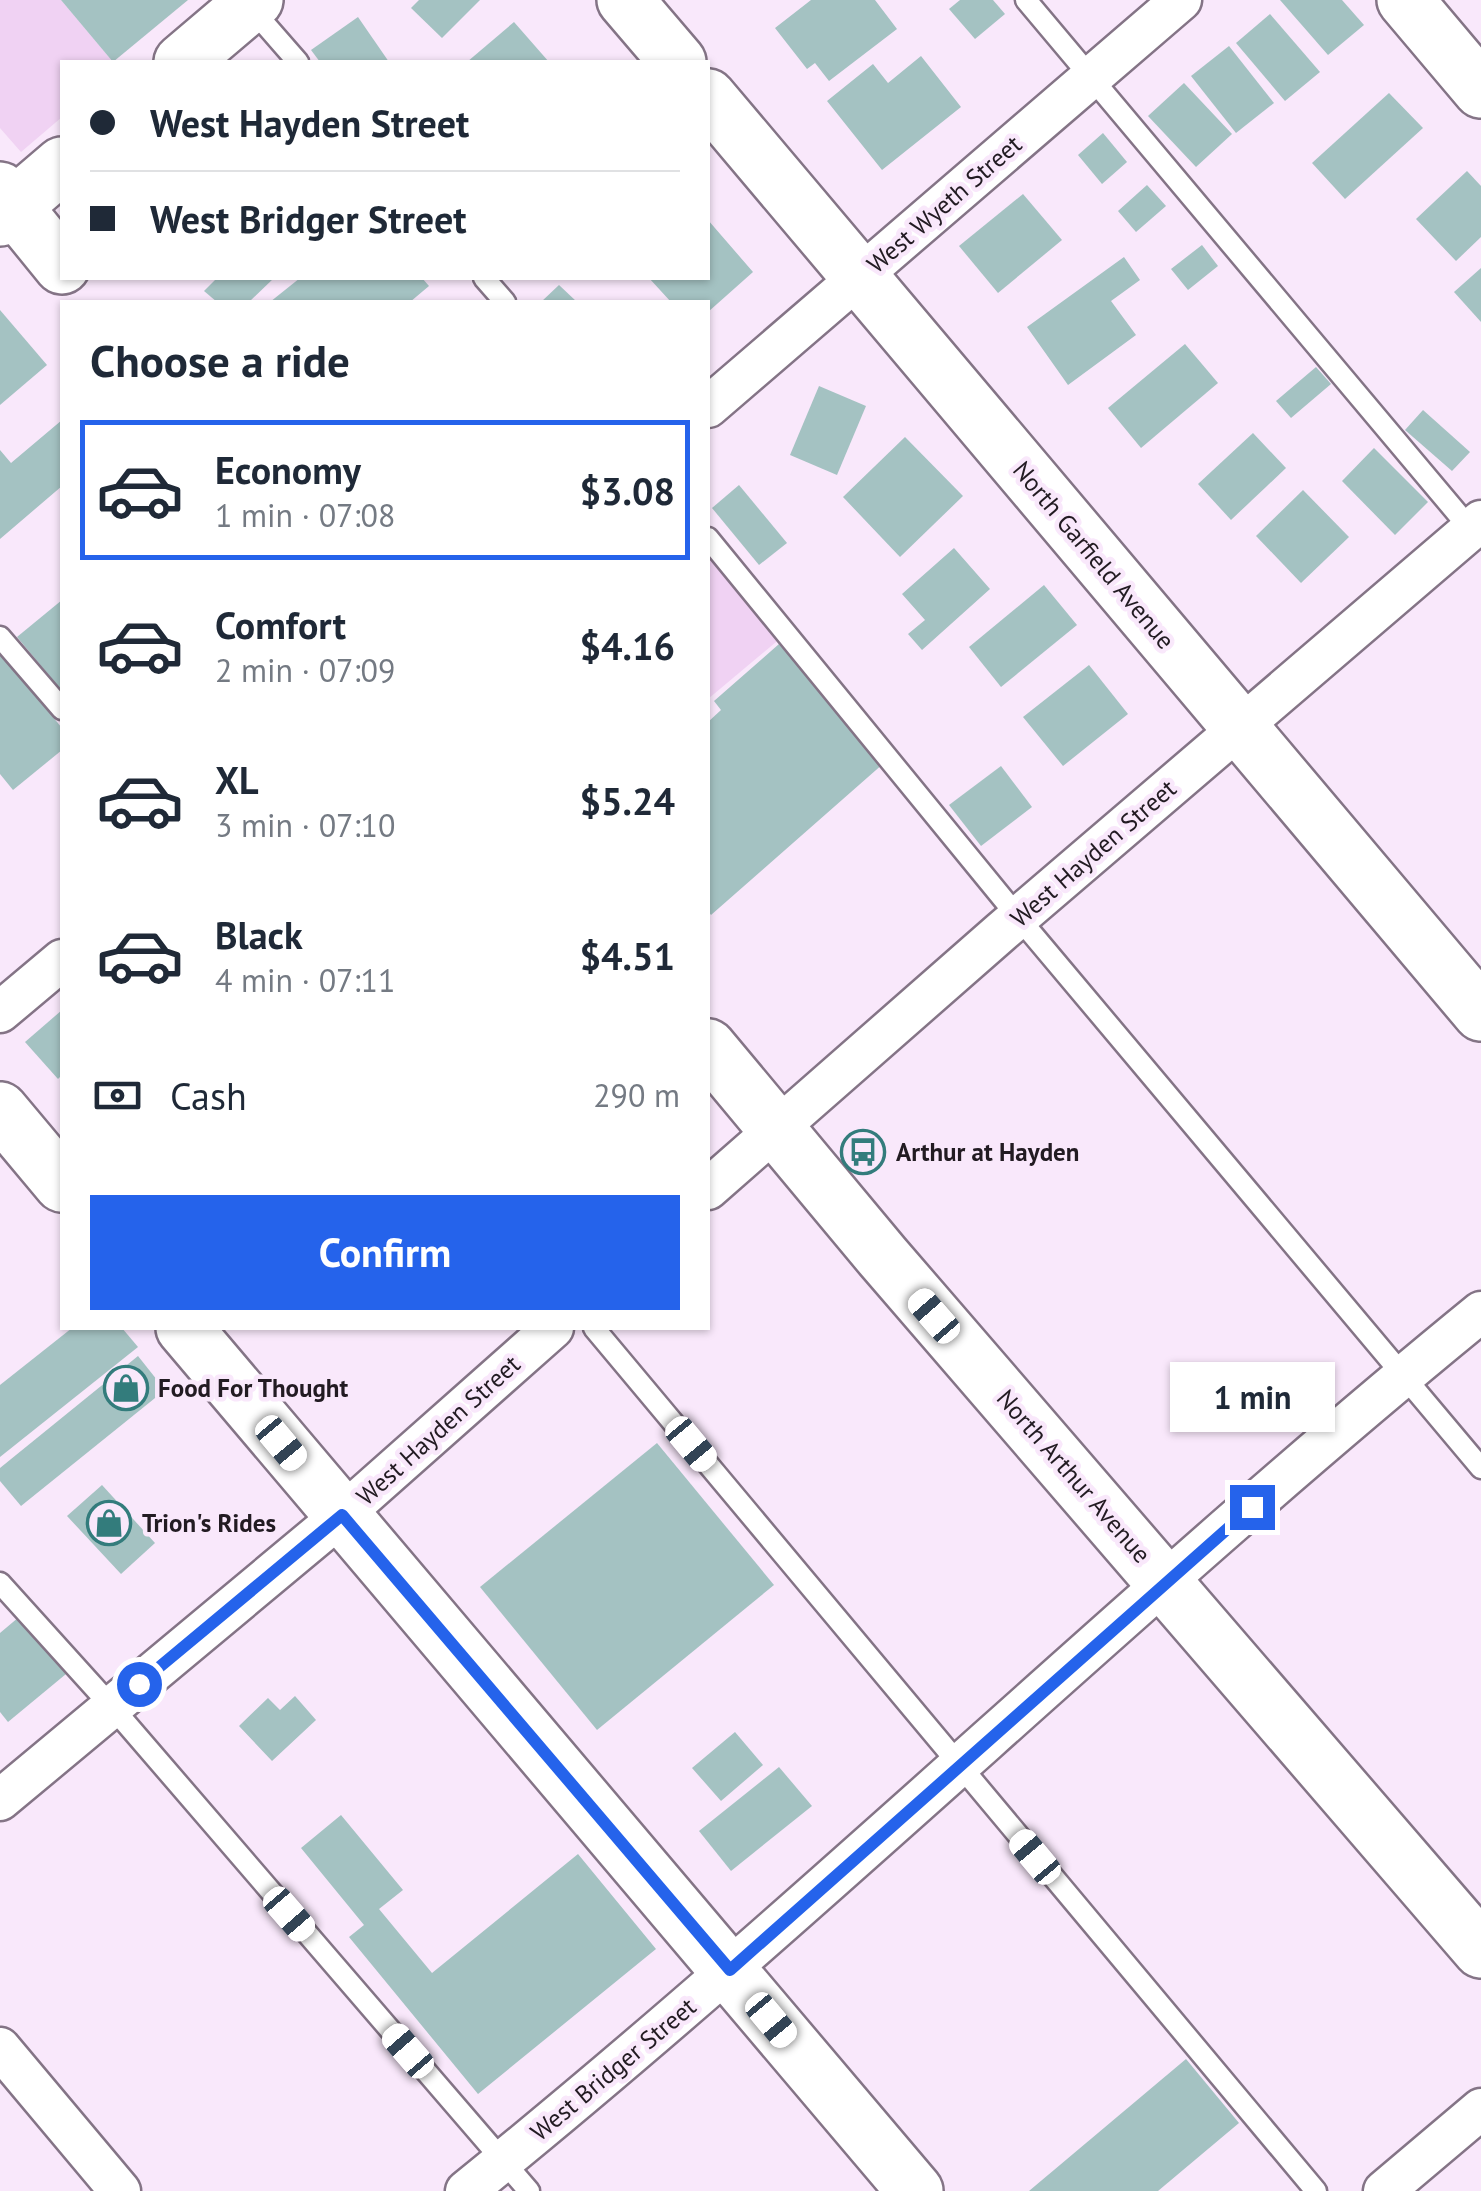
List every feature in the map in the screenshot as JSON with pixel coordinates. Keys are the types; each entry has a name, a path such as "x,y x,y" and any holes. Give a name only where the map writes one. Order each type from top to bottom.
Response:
{"main road":[{"path":"626,0 676,60"},
{"path":"1405,0 1481,90"},
{"path":"184,60 252,3"},
{"name":"North Garfield Avenue","path":"710,99 1481,1013"},
{"path":"60,166 5,205 60,264"},
{"path":"74,280 90,300"},
{"name":"North Arthur Avenue","path":"710,1049 1481,1950"},
{"path":"0,1110 60,1182"},
{"path":"186,1330 914,2191"}],"street":[{"name":"West Wyeth Street","path":"710,405 1181,0"},
{"name":"West Hayden Street","path":"710,1188 1240,727 1478,531"},
{"path":"0,1012 60,962"},
{"name":"West Bridger Street","path":"466,2191 516,2176 730,1970 1166,1583 1481,1312"},
{"name":"West Hayden Street","path":"0,1800 342,1515 550,1330"},
{"path":"0,2048 120,2191"},
{"path":"1384,2191 1481,2109"}],"lane":[{"path":"1026,0 1478,531"},
{"path":"252,3 296,60"},
{"path":"486,280 503,300"},
{"path":"710,540 1018,917 1481,1468"},
{"path":"0,636 60,707"},
{"path":"596,1330 1316,2191"},
{"path":"0,1583 112,1707 516,2176"}],"shaded area":[{"path":"0,0 61,0 111,60 60,60 60,119 21,152 0,128"},
{"path":"710,540 788,632 710,697"}],"building":[{"path":"61,0 188,0 115,60 111,60"},
{"path":"419,0 480,0 442,38 411,8"},
{"path":"811,0 875,0 897,29 829,81 815,63 807,69 775,28"},
{"path":"960,0 993,0 1005,14 975,39 949,9"},
{"path":"1280,0 1342,0 1364,25 1328,55"},
{"path":"1270,14 1320,72 1285,101 1236,43"},
{"path":"358,17 388,60 318,60 311,50"},
{"path":"514,22 547,60 469,60"},
{"path":"1229,46 1274,103 1236,133 1191,76"},
{"path":"921,56 961,107 882,170 827,101 873,64 888,83"},
{"path":"1184,83 1232,134 1196,167 1148,116"},
{"path":"1389,93 1423,128 1345,199 1312,163"},
{"path":"1103,133 1127,162 1102,184 1078,155"},
{"path":"1467,171 1481,186 1481,237 1456,261 1416,219"},
{"path":"1147,185 1166,206 1136,232 1118,211"},
{"path":"1023,194 1062,240 998,293 959,246"},
{"path":"710,222 753,272 710,310 710,300 669,300 651,280 710,280"},
{"path":"1202,245 1218,266 1188,290 1171,269"},
{"path":"1124,257 1140,280 1111,301 1136,335 1068,385 1027,327"},
{"path":"1481,268 1481,322 1454,292"},
{"path":"215,280 272,280 251,300 215,300 204,291"},
{"path":"298,280 424,280 429,286 412,300 272,300"},
{"path":"559,285 575,300 543,300"},
{"path":"0,310 47,365 0,405"},
{"path":"1185,344 1218,383 1141,448 1108,408"},
{"path":"1316,367 1331,384 1291,418 1276,401"},
{"path":"819,386 866,406 837,475 790,455"},
{"path":"1423,410 1470,452 1452,471 1405,430"},
{"path":"60,422 60,488 0,539 0,450 11,463"},
{"path":"1253,433 1286,468 1231,520 1198,484"},
{"path":"905,437 963,496 900,557 843,497"},
{"path":"1374,448 1428,502 1395,535 1342,481"},
{"path":"739,485 787,543 759,565 712,508"},
{"path":"1303,490 1349,537 1301,583 1256,536"},
{"path":"954,548 990,589 922,650 908,634 925,620 902,594"},
{"path":"1044,585 1077,625 1001,687 969,647"},
{"path":"60,602 60,689 17,637"},
{"path":"779,644 884,763 711,915 710,720 721,710 714,701"},
{"path":"0,653 60,726 60,752 13,790 0,774"},
{"path":"1089,665 1128,714 1063,766 1023,717"},
{"path":"1001,766 1032,807 981,846 949,805"},
{"path":"60,1012 58,1079 25,1042"},
{"path":"69,1330 124,1330 138,1347 0,1457 0,1385"},
{"path":"138,1356 165,1390 21,1506 0,1481 0,1468"},
{"path":"657,1443 774,1585 597,1730 480,1587"},
{"path":"102,1485 155,1543 121,1574 67,1516"},
{"path":"19,1617 66,1674 8,1722 0,1712 0,1633"},
{"path":"295,1696 316,1720 272,1761 239,1726 268,1698 280,1710"},
{"path":"735,1732 763,1765 721,1801 692,1768"},
{"path":"779,1767 812,1806 731,1871 699,1831"},
{"path":"341,1815 403,1890 379,1909 432,1973 578,1854 656,1949 478,2094 349,1937 364,1925 301,1848"},
{"path":"1186,2059 1239,2123 1158,2191 1029,2191"}],"place":[{"name":"Arthur at Hayden","path":"863,1152"},
{"name":"Food For Thought","path":"126,1388"},
{"name":"Trion's Rides","path":"109,1523"}],"route":[{"path":"139,1684 342,1515 730,1970 1252,1507"}]}
